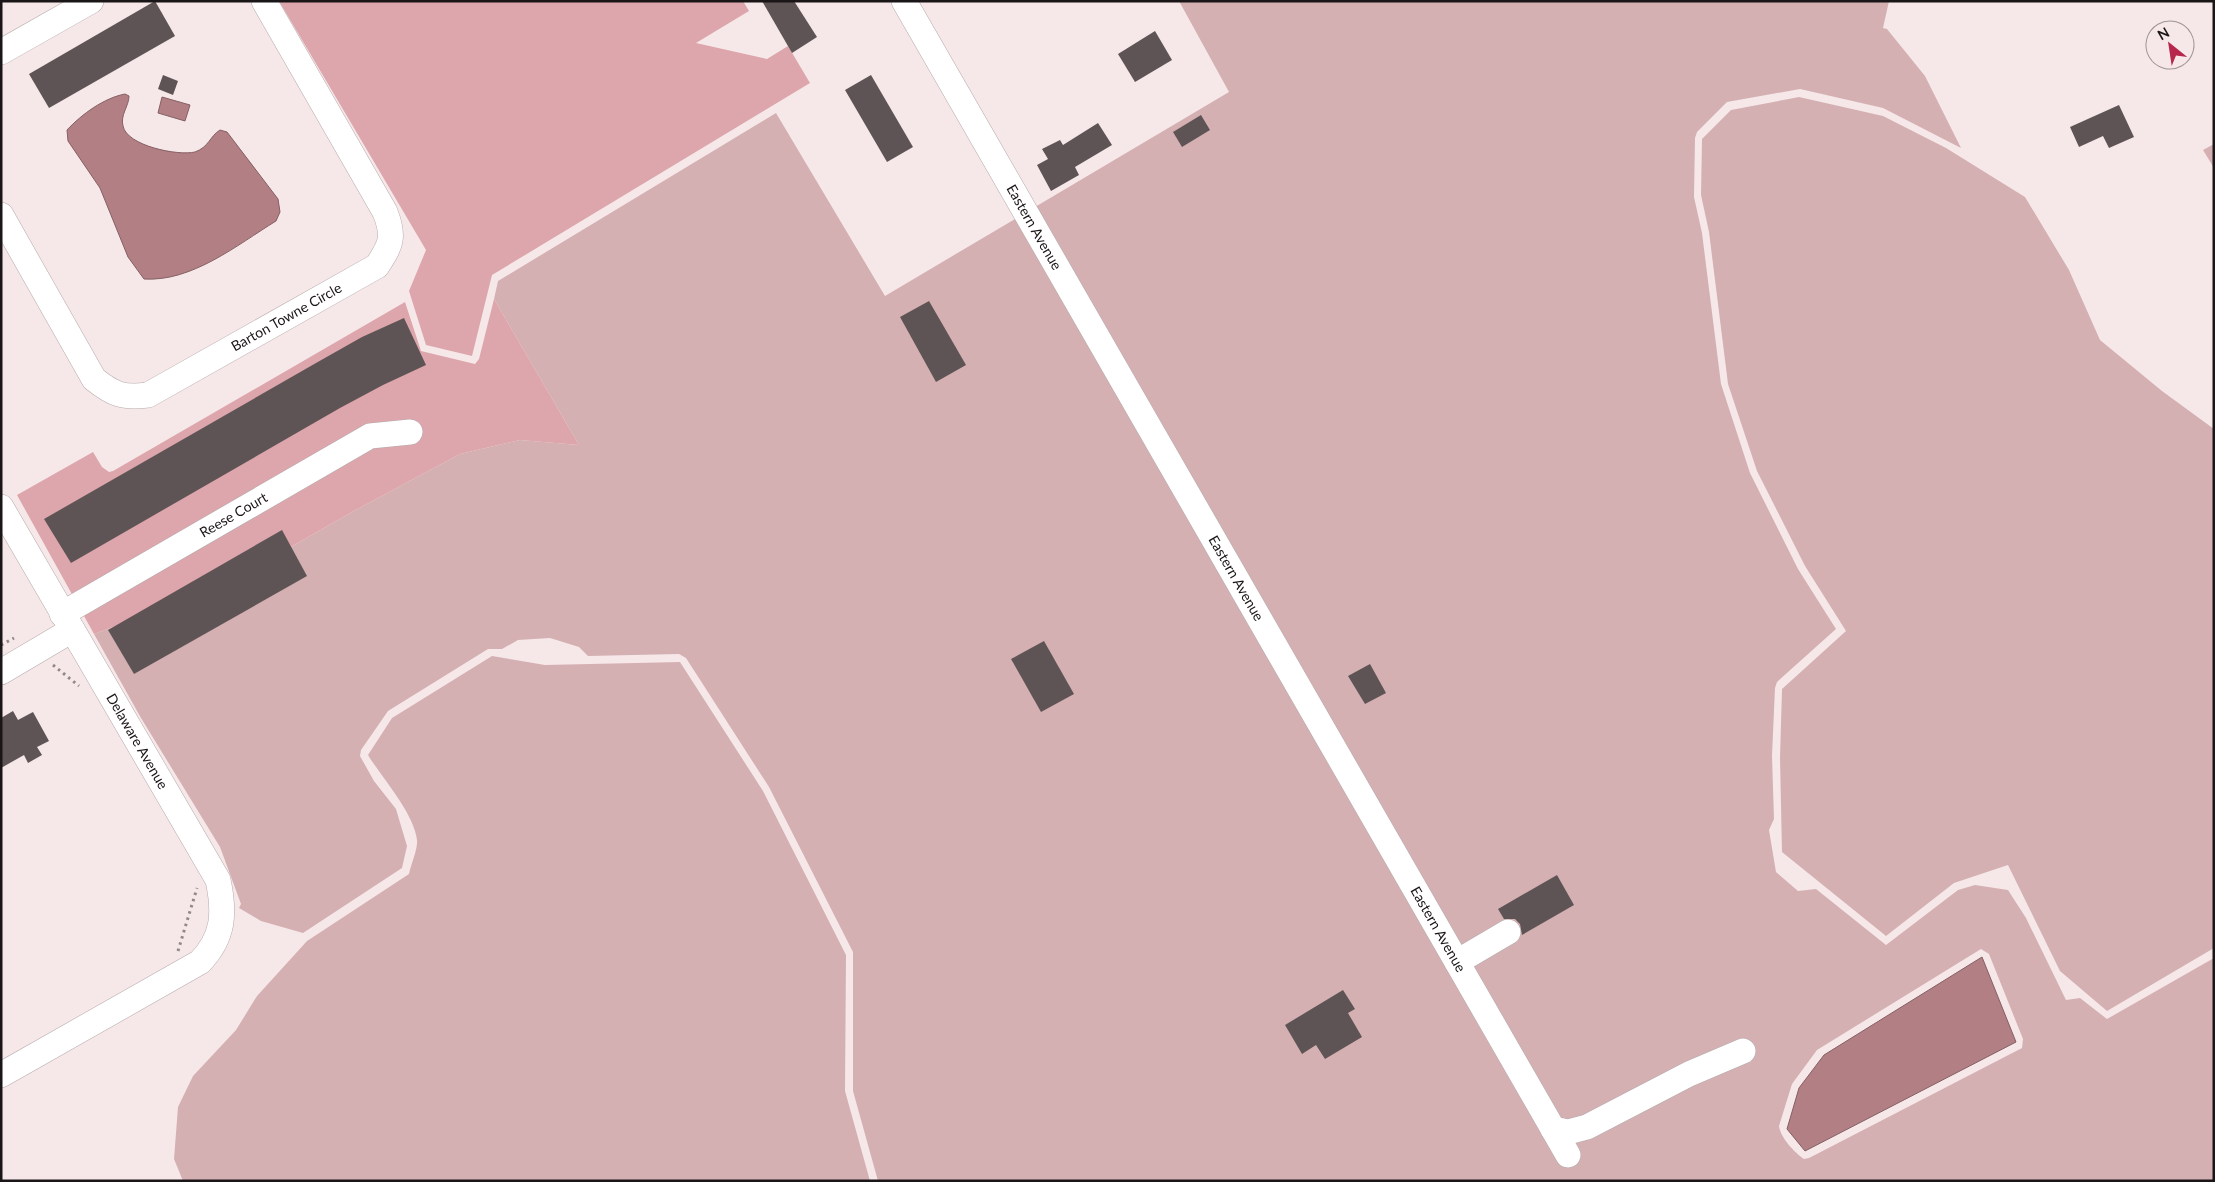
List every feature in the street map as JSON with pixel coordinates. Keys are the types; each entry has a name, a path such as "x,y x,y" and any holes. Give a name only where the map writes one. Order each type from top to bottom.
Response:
{"street":[{"name":"Barton Towne Circle","path":"1,215 94,379 111,393 130,397 148,395 377,266 389,247 392,229 386,212 264,1"},
{"name":"Eastern Avenue","path":"904,1 1568,1155"},
{"path":"1,52 85,3"},
{"name":"Reese Court","path":"1,672 67,622 370,436 410,432"},
{"name":"Delaware Avenue","path":"1,507 218,880 222,901 223,923 206,955 200,962 178,965 1,1075"},
{"path":"1457,962 1508,932"},
{"path":"1553,1130 1568,1132 1587,1127 1689,1074 1743,1051"}],"path":[{"path":"46,669 53,664 84,689"},
{"path":"178,965 198,886"}],"shaded area":[{"path":"279,1 743,1 749,11 696,43 767,59 788,46 810,83 492,275 472,356 426,345 409,291 426,250"},
{"path":"1179,1 1889,1 1883,28 1887,29 1925,76 1961,148 1883,108 1800,89 1727,102 1697,132 1695,138 1694,197 1702,233 1721,384 1750,473 1798,569 1836,629 1777,682 1775,688 1772,756 1774,819 1769,830 1776,872 1798,891 1816,889 1886,945 1958,890 1975,885 2008,890 2026,918 2066,1000 2080,998 2107,1019 2214,958 2214,1181 878,1181 853,1091 853,952 769,787 686,658 679,654 588,656 579,647 550,638 518,640 502,649 488,649 388,711 361,750 360,756 374,781 396,809 407,846 402,868 303,933 261,921 239,908 241,904 220,847 141,718 94,634 221,587 352,512 460,454 520,440 579,445 494,299 498,281 776,113 885,296 1229,92","holes":["1981,949 1989,954 2023,1039 2022,1048 1809,1158 1804,1159 1796,1153 1785,1140 1779,1126 1792,1084 1817,1050"]},
{"path":"125,94 129,96 122,122 123,126 127,133 143,144 166,151 195,152 200,150 220,130 227,132 278,199 280,212 276,221 230,251 197,268 179,275 144,279 128,257 100,188 68,141 67,130 79,118 101,103"},
{"path":"162,97 190,105 185,121 158,113"},
{"path":"1799,97 1883,116 1946,148 2025,197 2069,270 2100,340 2162,391 2214,429 2214,948 2107,1011 2060,971 2008,865 1954,883 1886,936 1782,852 1780,758 1782,689 1846,631 1805,566 1757,471 1728,384 1709,232 1701,195 1702,139 1731,110"},
{"path":"2214,144 2214,168 2203,150"},
{"path":"494,299 579,445 520,440 460,454 352,512 221,587 94,634 17,495 93,452 102,467 109,472 113,471 405,302 421,351 475,364 479,359"},
{"path":"492,656 545,665 680,662 763,791 846,955 845,1091 870,1181 183,1181 174,1159 178,1107 193,1076 236,1030 257,996 307,941 409,874 417,844 415,830 404,807 368,755 392,718"},
{"path":"1982,957 2016,1042 1805,1151 1787,1129 1799,1088 1824,1055"}],"building":[{"path":"155,1 175,36 49,108 29,74"},
{"path":"762,1 794,1 817,37 792,53"},
{"path":"1155,31 1172,60 1135,82 1118,54"},
{"path":"163,75 178,81 173,95 158,89"},
{"path":"871,75 913,147 887,162 845,90"},
{"path":"2119,105 2134,137 2109,148 2103,136 2079,147 2070,127"},
{"path":"1201,115 1210,130 1182,147 1173,132"},
{"path":"1098,123 1112,145 1075,167 1079,175 1051,191 1037,165 1048,159 1042,149 1060,140 1063,145"},
{"path":"929,301 966,365 936,382 900,317"},
{"path":"404,318 426,365 340,408 71,563 44,519 362,337"},
{"path":"282,530 307,576 134,674 108,630"},
{"path":"1044,641 1074,694 1041,712 1011,659"},
{"path":"1370,664 1386,693 1365,704 1348,676"},
{"path":"13,711 18,720 33,712 49,741 37,747 42,755 28,763 24,755 1,768 1,718"},
{"path":"1557,875 1574,905 1522,935 1520,924 1515,919 1504,919 1498,909"},
{"path":"1343,990 1355,1009 1348,1013 1362,1037 1325,1059 1316,1045 1302,1054 1285,1025"}]}
